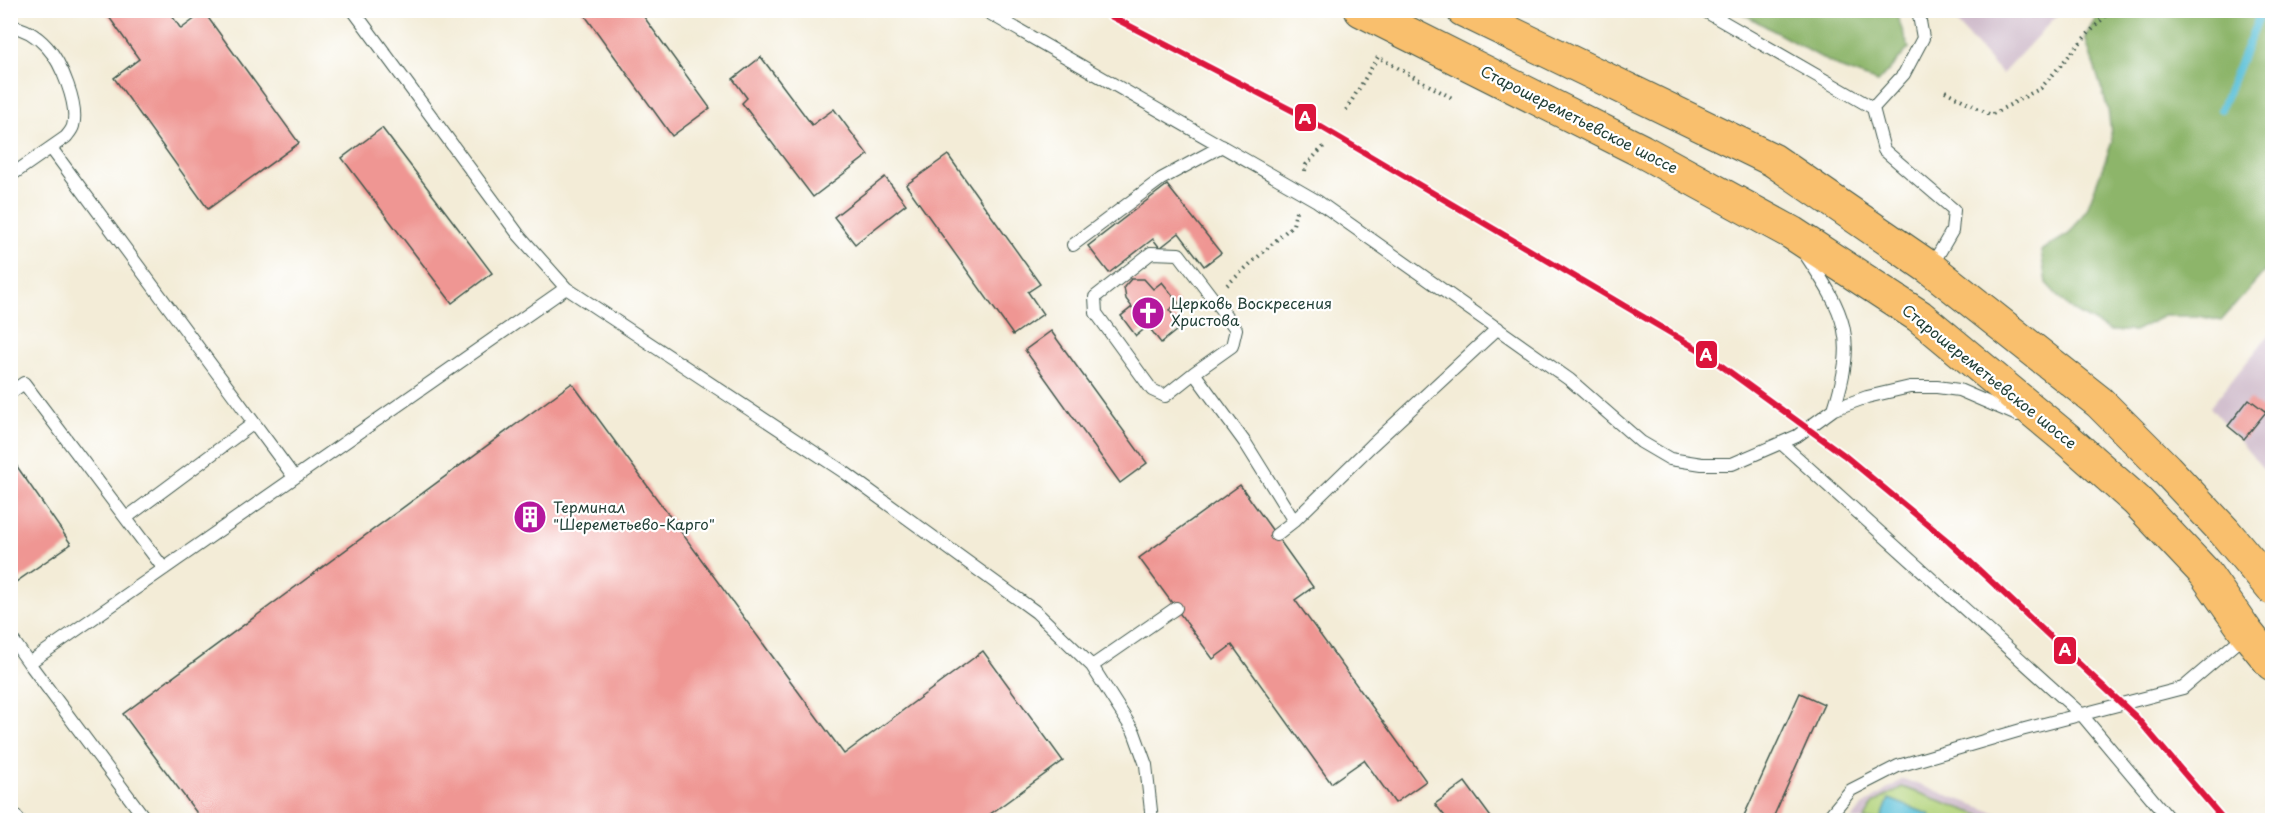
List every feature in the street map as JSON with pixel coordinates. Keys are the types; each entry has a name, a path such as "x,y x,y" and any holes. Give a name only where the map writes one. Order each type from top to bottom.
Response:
{"main road":[{"name":"Старошереметьевское шоссе","path":"1361,10 1642,151 1792,233 1919,316 2138,501 2205,573 2272,664"},
{"path":"1463,10 1773,160 1930,268 2099,402 2166,469 2272,588"}],"lane":[{"path":"353,10 518,234 566,288 844,472 1036,612 1092,666 1134,732 1146,765 1152,820"},
{"path":"984,10 1300,191 1570,380 1641,442 1670,459 1702,464 1732,464 1797,436 1834,409 1892,390 1910,387 1959,390 1997,405 2068,440"},
{"path":"1703,10 1873,108 1884,150 1954,210 1952,231 1930,268"},
{"path":"1873,108 1904,74 1923,38 1918,10"},
{"path":"10,26 31,33 46,45 56,59 66,82 75,118 73,129 66,137 10,176"},
{"path":"1073,245 1161,178 1222,146"},
{"path":"51,148 294,477"},
{"path":"1792,233 1837,306 1847,339 1844,380 1834,409"},
{"path":"1151,253 1179,254 1236,329 1232,346 1194,373 1165,396 1152,390 1096,313 1095,297 1151,253"},
{"path":"29,663 566,288"},
{"path":"1276,535 1294,521 1498,328"},
{"path":"1194,373 1246,444 1294,521"},
{"path":"10,393 24,383 164,569"},
{"path":"126,518 254,423"},
{"path":"1781,443 2082,715 2170,820"},
{"path":"1092,666 1176,608"},
{"path":"1826,820 1851,790 1898,766 2182,688 2247,633"},
{"path":"10,636 146,820"},
{"path":"10,809 19,820"}],"path":[{"path":"1945,91 1990,115 2041,88 2110,10"},
{"path":"1346,110 1378,57 1452,98"},
{"path":"1211,297 1239,276 1293,225 1306,165 1326,144"}],"shaded area":[{"path":"1946,11 2061,11 2002,74"},
{"path":"2272,331 2272,479 2210,407"},
{"path":"1903,779 2015,820 1851,820 1864,805"}],"green space":[{"path":"1738,11 1895,11 1909,48 1878,82 1842,69"},
{"path":"2100,11 2272,11 2272,263 2221,321 2199,316 2164,316 2134,331 2109,331 2069,308 2046,283 2041,251 2069,234 2087,209 2112,142 2108,109 2085,37"},
{"path":"1902,787 1993,820 1929,820 1931,816 1889,799 1881,820 1864,820 1874,803"}],"water":[{"path":"1889,799 1931,815 1929,820 1881,820"}],"building":[{"path":"104,10 168,10 181,29 204,12 299,143 208,209 114,78 139,59"},
{"path":"581,10 639,10 710,108 672,136"},
{"path":"761,57 812,125 834,109 868,155 813,197 742,103 747,98 733,79"},
{"path":"382,128 492,273 452,303 342,158"},
{"path":"948,155 1040,284 1028,292 1043,314 1013,335 906,185"},
{"path":"885,177 906,204 855,244 834,217"},
{"path":"1167,185 1221,253 1204,266 1179,233 1160,248 1153,239 1109,273 1088,246"},
{"name":"Церковь Воскресения Христова","path":"1131,279 1144,279 1153,289 1162,282 1179,303 1169,310 1182,326 1161,343 1148,326 1136,336 1121,316 1132,307 1126,299 1124,287"},
{"path":"1051,331 1147,463 1120,483 1025,350"},
{"name":"Терминал \"Шереметьево-Карго\"","path":"572,383 844,754 983,651 1063,761 982,820 202,820 123,714"},
{"path":"2249,399 2266,412 2244,439 2228,426"},
{"path":"16,465 71,544 10,586 10,468"},
{"path":"1240,485 1313,587 1295,600 1426,781 1395,803 1364,760 1331,783 1232,645 1213,659 1139,558"},
{"path":"1800,693 1824,704 1772,820 1742,820"},
{"path":"1465,782 1493,820 1448,820 1435,804"}],"waterway":[{"path":"2221,109 2262,10"}],"transit line":[{"name":"A","path":"1099,10 1299,114 1701,351 1844,455 1949,542 2136,717 2224,820"}],"place":[{"name":"Церковь Воскресения Христова","path":"1148,313"},
{"name":"Терминал \"Шереметьево-Карго\"","path":"530,517"}]}
